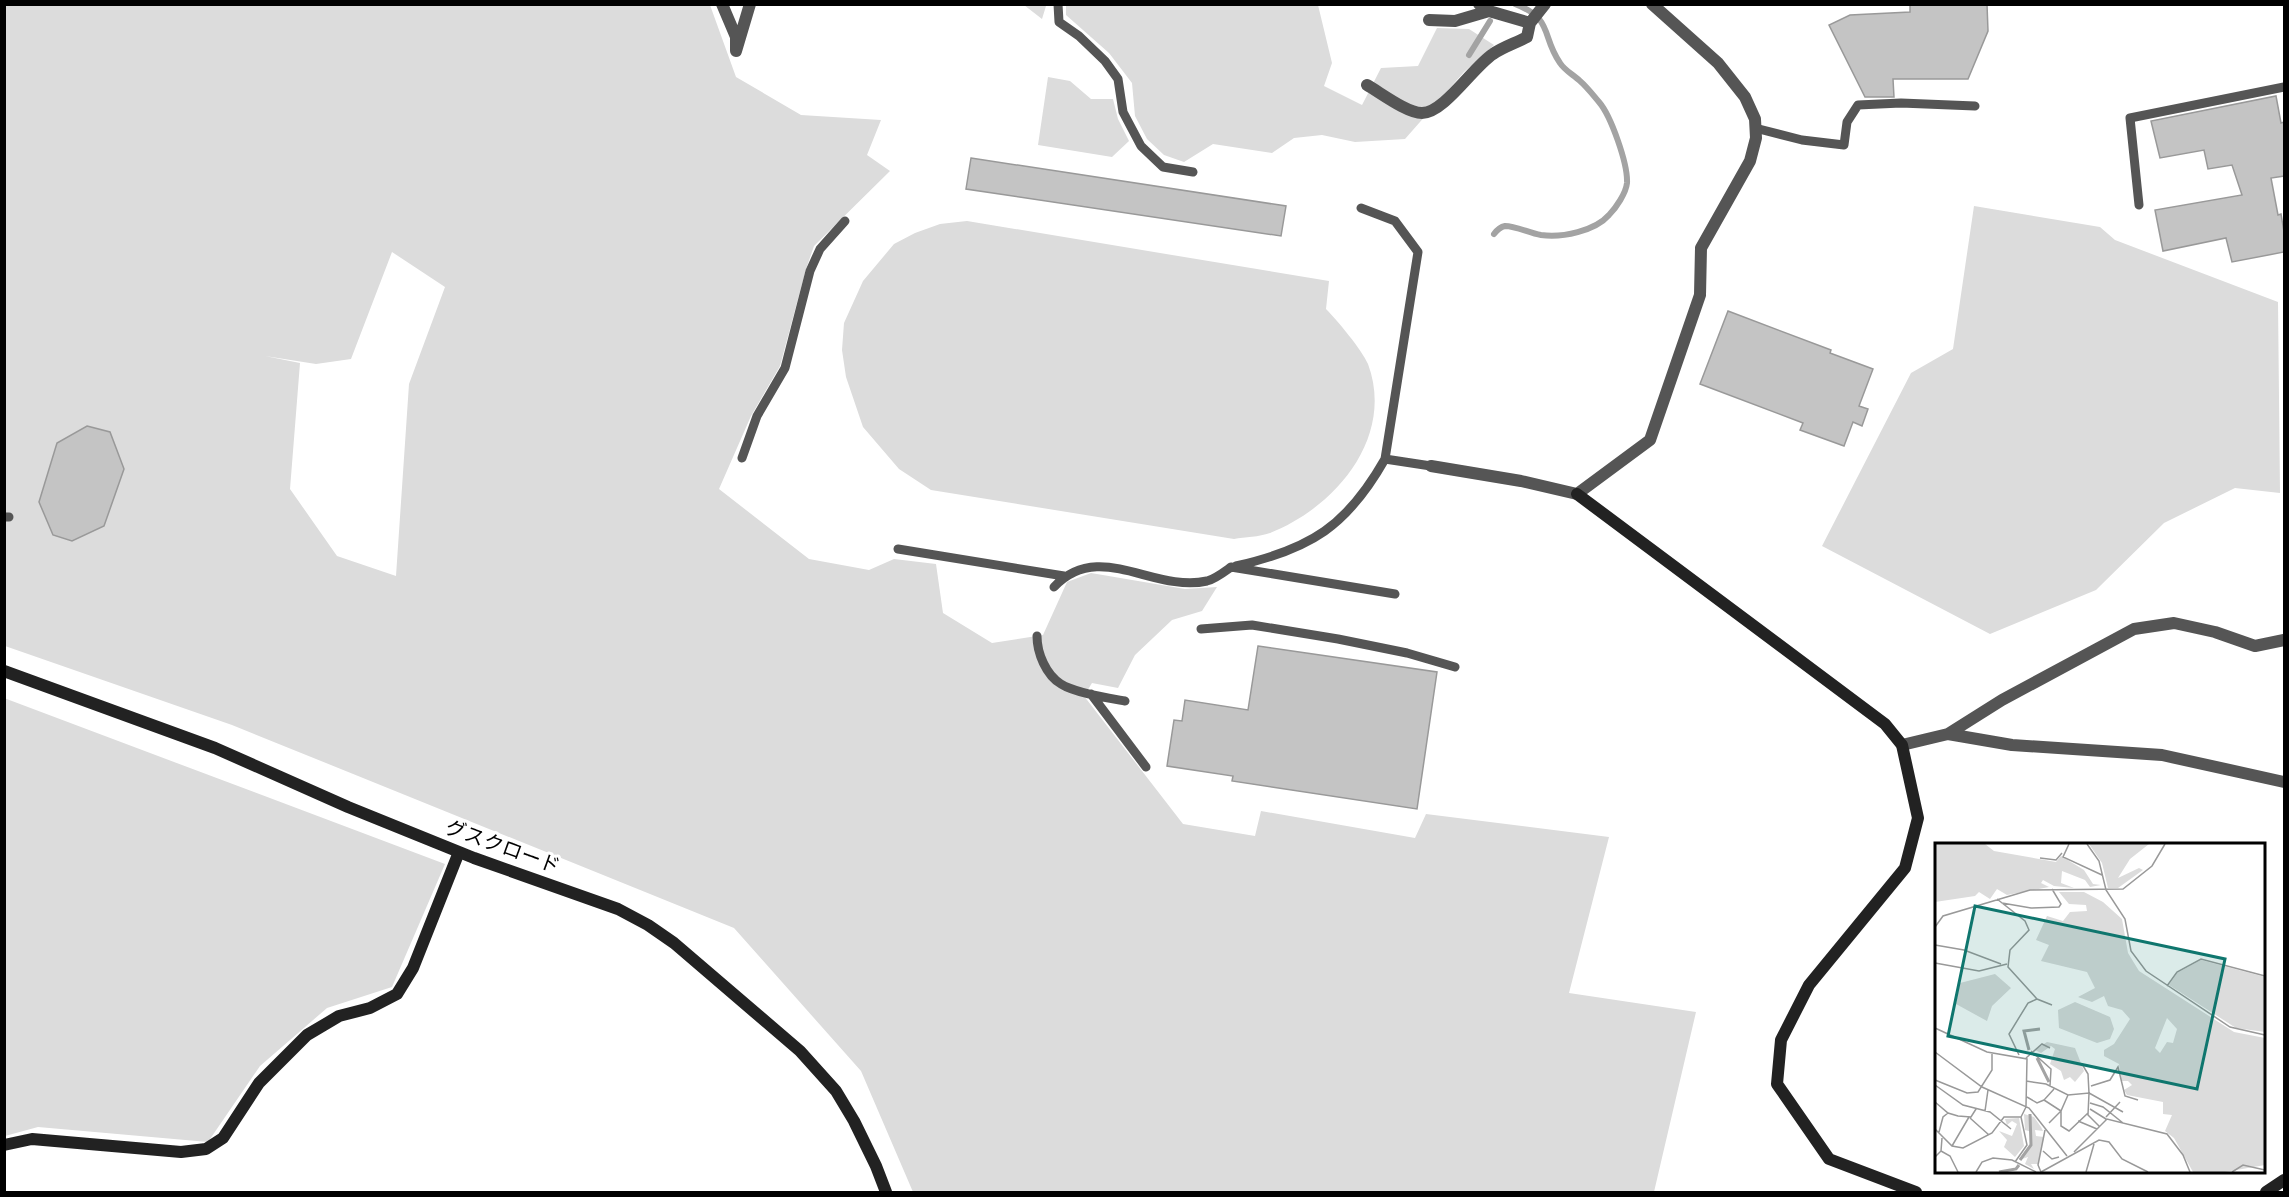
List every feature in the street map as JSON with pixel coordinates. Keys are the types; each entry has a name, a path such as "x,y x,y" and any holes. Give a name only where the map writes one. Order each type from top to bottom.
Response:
{"street":[{"path":"722,4 736,37 736,51 750,4"},
{"path":"1577,494 1650,440 1700,295 1701,248 1750,161 1756,138 1755,119 1745,97 1718,63 1652,4"},
{"path":"1367,85 1410,110 1423,113 1442,105 1472,72 1493,54 1527,37 1531,22 1544,6"},
{"path":"1429,20 1455,21 1484,8 1531,22"},
{"path":"1431,466 1521,481 1577,494 1885,724 1902,746 1918,818 1905,868 1809,985 1781,1040 1778,1084 1829,1159 1916,1192"},
{"path":"1902,746 1948,734 2002,700 2134,629 2174,623 2215,632 2255,645 2284,640"},
{"name":"グスクロード","path":"4,670 215,748 348,807 459,852 618,909 648,925 674,943 800,1051 836,1091 854,1120 886,1192"},
{"path":"1948,734 2012,746 2162,755 2284,782"},
{"path":"4,1145 32,1138 181,1152 206,1149 223,1138 259,1083 307,1035 339,1016 370,1008 397,994 413,968 459,852"},
{"path":"2266,1192 2284,1180"}],"lane":[{"path":"1058,4 1059,22 1079,36 1105,61 1118,78 1123,112 1141,146 1163,167 1193,172"},
{"path":"2139,205 2130,118 2284,87"},
{"path":"1755,128 1802,140 1844,145 1847,122 1858,105 1901,103 1975,106"},
{"path":"1054,587 1064,576 1081,567 1098,566 1186,583 1209,581 1231,567 1290,550 1317,537 1345,515 1368,488 1385,459 1418,252 1395,221 1361,208"},
{"path":"742,458 757,417 785,368 810,271 820,249 845,221"},
{"path":"1385,459 1431,466"},
{"path":"898,549 1064,576"},
{"path":"1231,567 1395,594"},
{"path":"1201,630 1252,625 1407,653 1455,668"},
{"path":"1037,636 1037,644 1046,668 1062,685 1125,701"},
{"path":"1091,694 1146,766"}],"shaded area":[{"path":"5,5 710,5 736,77 801,115 881,120 867,155 890,171 814,246 780,366 751,416 719,489 809,559 869,570 894,559 936,564 943,613 992,643 1043,635 1067,582 1091,573 1185,589 1217,587 1202,611 1172,620 1135,655 1118,688 1092,683 1084,696 1183,824 1255,836 1261,811 1415,838 1426,814 1609,837 1569,993 1696,1012 1654,1192 913,1192 861,1071 734,928 232,725 5,646","holes":["392,252 445,287 409,384 396,576 337,556 290,489 300,363 265,356 316,364 351,359"]},
{"path":"1024,5 1049,5 1046,6 1042,19"},
{"path":"1066,5 1318,5 1332,63 1324,86 1362,105 1381,68 1418,66 1437,28 1469,29 1494,45 1464,72 1405,139 1355,142 1322,135 1294,138 1272,153 1213,144 1184,162 1164,155 1147,139 1135,116 1132,83 1109,53 1066,15"},
{"path":"1048,77 1070,81 1091,99 1113,99 1118,119 1129,141 1112,157 1038,145"},
{"path":"1974,206 2100,227 2115,240 2278,302 2280,493 2235,488 2164,523 2096,590 1990,634 1822,546 1911,373 1953,349"},
{"path":"967,221 1329,281 1326,309 1349,335 1365,358 1374,391 1373,418 1366,443 1354,466 1317,506 1294,521 1270,533 1234,539 931,490 899,469 863,427 846,377 842,350 844,323 863,281 894,244 940,224"},
{"path":"4,698 445,864 392,987 327,1008 260,1066 208,1142 38,1127 5,1136"}],"building":[{"path":"1910,4 1987,4 1988,31 1968,79 1893,79 1894,97 1865,97 1829,25 1850,15 1910,12"},
{"path":"2276,96 2281,123 2284,122 2284,176 2271,178 2278,215 2281,214 2284,252 2232,262 2226,238 2163,251 2155,210 2242,195 2232,165 2208,169 2204,150 2160,158 2151,121"},
{"path":"971,158 1286,206 1281,236 966,189"},
{"path":"1728,311 1831,350 1830,353 1873,369 1859,406 1868,409 1862,426 1853,422 1844,446 1800,430 1803,423 1700,384"},
{"path":"87,426 110,432 124,469 104,526 72,541 53,535 39,502 57,443"},
{"path":"1258,646 1437,672 1417,809 1232,781 1233,776 1167,766 1174,720 1182,721 1185,700 1248,710"}],"waterway":[{"path":"1494,234 1505,226 1549,236 1587,229 1603,221 1612,212 1623,196 1627,183 1622,153 1604,109 1585,86 1560,63 1545,29 1536,16 1515,4"},
{"path":"1469,55 1490,21"}]}
